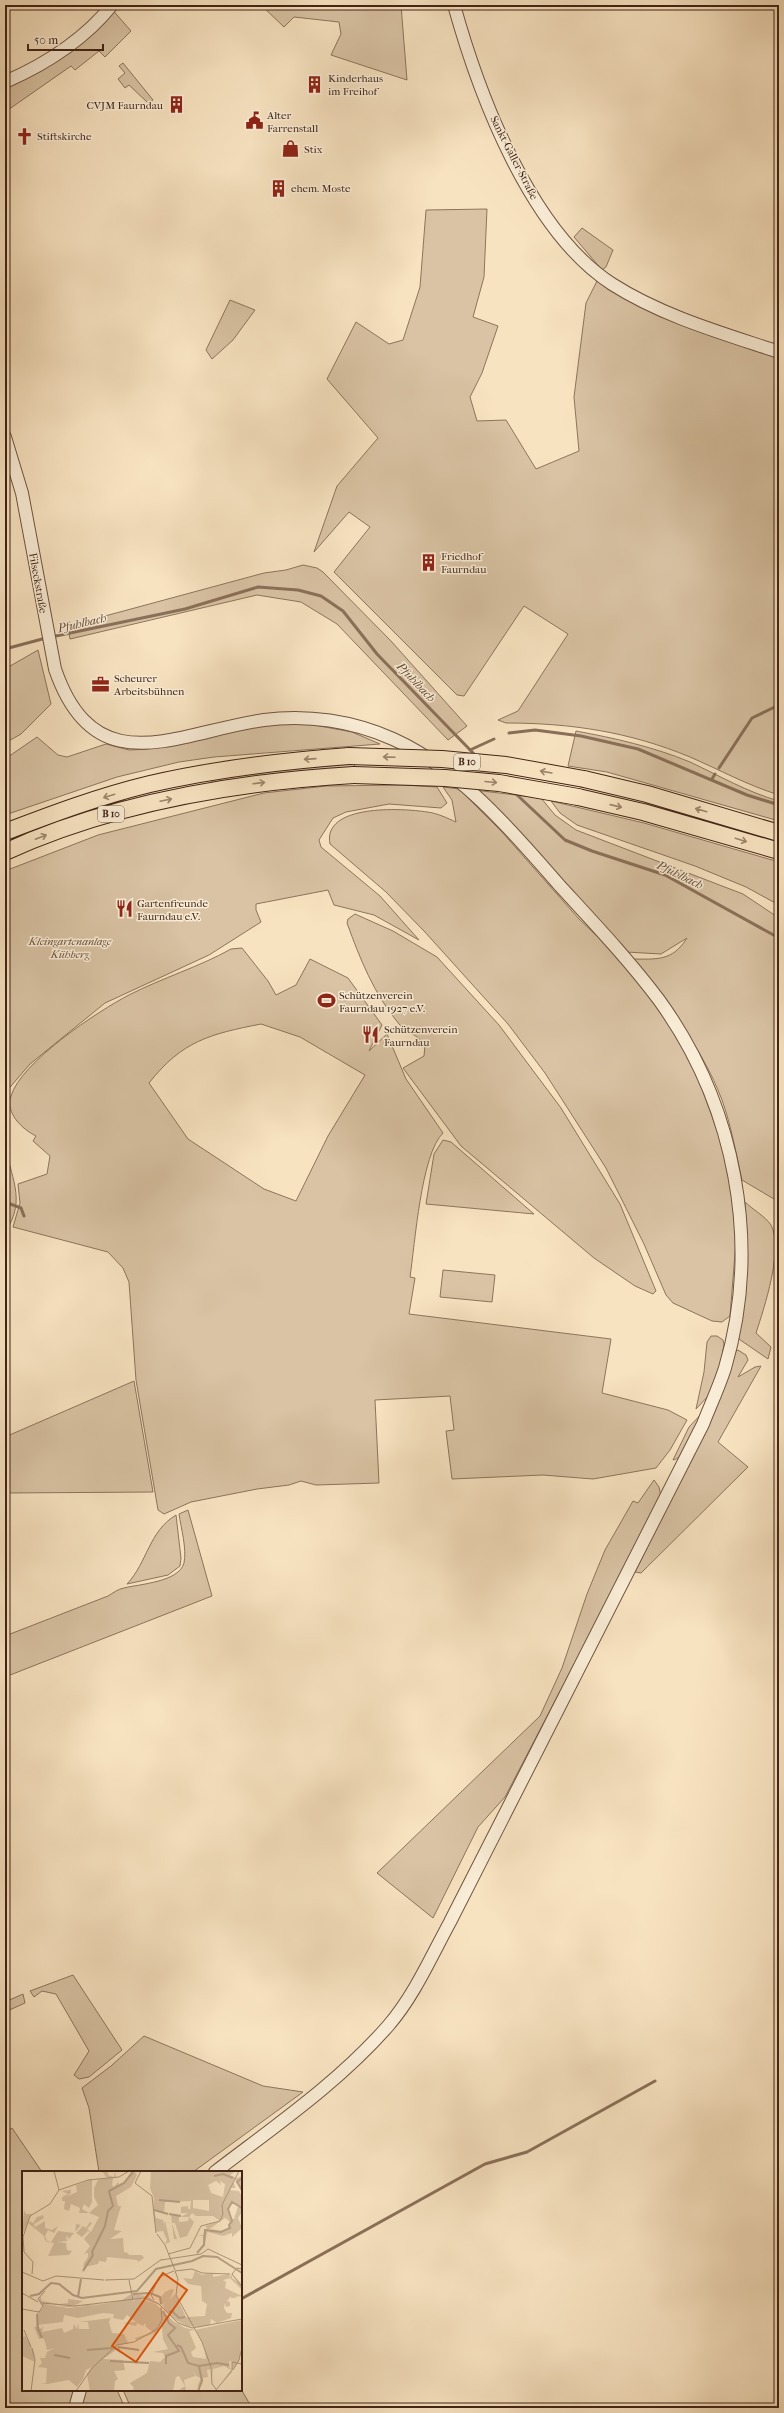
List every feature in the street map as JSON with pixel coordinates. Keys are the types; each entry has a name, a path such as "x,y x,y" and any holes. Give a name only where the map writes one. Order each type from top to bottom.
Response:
{"highway":[{"name":"B 10","path":"5,832 78,805 148,784 253,765 349,756 442,759 499,765 584,779 647,794 779,833"},
{"name":"B 10","path":"5,852 71,826 165,800 256,783 354,775 438,778 499,783 578,797 643,812 779,851"}],"street":[{"path":"5,82 36,68 73,43 112,5"},
{"name":"Sankt-Galler-Straße","path":"454,5 479,86 507,149 539,208 578,256 611,283 683,320 779,352"},
{"name":"Filseckstraße","path":"5,437 22,493 50,645 63,691 80,716 95,729 116,739 130,743 152,744 263,720 303,717 328,719 392,738 433,762 476,797 538,861 623,955 659,1000 685,1041 715,1102 729,1150 738,1192 741,1236 740,1282 732,1338 724,1369 703,1424 496,1833 417,1982 389,2025 348,2068 216,2171"},
{"path":"75,2408 80,2391"}],"green space":[{"path":"261,5 401,5 407,80 331,55 341,34 339,22 294,17 284,27"},
{"path":"110,7 131,31 105,57 99,51 75,70 71,66 5,112 5,82 36,68"},
{"path":"123,63 153,100 148,103 129,85 125,88 118,79 125,73 119,66"},
{"path":"487,209 484,277 473,317 498,326 482,373 470,397 477,421 506,420 536,469 579,451 574,397 586,303 597,281 638,305 680,324 779,352 779,795 745,782 668,748 623,735 577,727 530,723 506,723 498,720 518,711 568,634 524,606 464,696 457,695 334,572 370,527 349,512 314,552 337,486 378,438 327,379 356,322 389,344 403,340 420,287 426,210"},
{"path":"582,228 613,250 606,267 602,270 574,237"},
{"path":"230,300 255,310 233,340 212,359 206,350"},
{"path":"303,565 317,568 323,572 391,641 467,726 448,740 337,624 301,602 257,595 70,639 68,626 264,573 286,570"},
{"path":"38,650 51,704 21,734 5,743 5,669"},
{"path":"298,722 352,732 380,744 214,757 179,762 117,777 5,815 5,759 37,737 58,755 67,757 106,744 129,750 148,749 262,725"},
{"path":"576,731 648,747 690,762 745,788 779,801 779,821 607,772 568,766"},
{"path":"355,763 354,768 276,774 212,783 210,777 276,768"},
{"name":"Kleingartenanlage Kühberg","path":"403,785 437,787 447,803 441,808 389,804 346,812 333,818 319,840 321,847 380,896 419,940 374,915 334,905 328,890 256,904 256,910 261,922 209,955 105,1003 30,1064 5,1093 5,871 98,835 264,793 326,786"},
{"path":"443,787 459,789 501,831 579,919 618,956 655,1003 680,1041 695,1070 724,1149 733,1193 736,1241 730,1316 722,1322 712,1321 673,1303 666,1295 644,1244 606,1168 545,1073 508,1024 424,931 386,892 330,844 331,831 338,822 351,815 366,812 400,810 434,813 456,822 452,800"},
{"path":"474,790 541,798 555,815 576,830 743,894 779,918 779,1202 742,1180 728,1119 714,1081 694,1044 682,1026 631,959 663,958 681,946 687,938 661,954 626,952"},
{"path":"123,797 124,803 5,844 5,838"},
{"path":"551,801 644,823 779,862 779,905 746,887 695,866 577,825 560,813"},
{"path":"355,914 393,931 437,957 499,1025 561,1108 620,1204 656,1291 653,1294 635,1286 594,1258 461,1146 403,1068 424,1056 425,1045 419,1038 399,1024 382,1001 368,976 347,923 348,919"},
{"path":"242,948 268,981 276,995 296,985 310,959 348,978 382,1025 369,1051 387,1034 406,1079 443,1133 435,1144 429,1160 420,1200 410,1277 415,1278 409,1314 611,1339 602,1393 668,1410 687,1420 670,1450 656,1468 593,1479 543,1475 452,1479 446,1431 454,1430 450,1396 375,1400 379,1483 316,1485 301,1481 289,1485 257,1489 191,1502 164,1514 158,1510 136,1380 129,1282 123,1268 108,1252 13,1227 20,1203 18,1184 47,1174 50,1156 33,1141 36,1136 20,1125 16,1120 10,1108 10,1102 11,1096 18,1083 29,1068 45,1053 81,1025 129,995 231,949","holes":["261,1024 300,1037 365,1075 328,1136 296,1201 264,1189 188,1139 149,1083 173,1057 185,1049 212,1036"]},
{"path":"443,1140 451,1142 534,1214 426,1204 434,1154"},
{"path":"5,1142 16,1198 12,1220 5,1232"},
{"path":"745,1202 771,1225 774,1236 774,1263 768,1294 756,1333 771,1347 768,1359 736,1337 745,1243"},
{"path":"443,1270 495,1275 492,1302 440,1297"},
{"path":"711,1336 717,1336 723,1340 724,1344 721,1363 710,1394 696,1409 704,1372 707,1342"},
{"path":"738,1350 746,1355 748,1360 738,1377 755,1367 761,1366 718,1442 748,1467 641,1573 635,1572 682,1476 733,1353"},
{"path":"134,1381 153,1492 5,1493 5,1437"},
{"path":"705,1410 687,1447 678,1458 673,1460 689,1427"},
{"path":"654,1480 659,1487 661,1497 505,1797 478,1827 433,1918 377,1873 540,1716 562,1668 587,1594 605,1550 633,1501 638,1503"},
{"path":"188,1510 212,1596 5,1677 5,1636 108,1596 120,1589 167,1578 181,1569 184,1563 185,1551 179,1514"},
{"path":"176,1515 181,1558 180,1566 168,1575 127,1584 134,1576 154,1538 167,1522"},
{"path":"73,1975 122,2050 89,2077 79,2079 74,2075 89,2051 56,1994 42,1991 34,1997 30,1991"},
{"path":"23,1994 25,2003 5,2012 5,2002"},
{"path":"144,2036 263,2086 303,2092 194,2171 99,2171 89,2108 82,2088 111,2066"},
{"path":"12,2128 41,2171 22,2171 22,2391 74,2391 69,2408 5,2408 5,2133"},
{"path":"84,2391 117,2391 125,2408 80,2408"},
{"path":"123,2391 242,2391 252,2408 131,2408"}],"waterway":[{"name":"Pfuhlbach","path":"51,637 185,609 258,587 298,590 321,596 343,611 377,654 476,756"},
{"name":"Pfuhlbach","path":"5,649 46,638"},
{"path":"719,768 752,718 779,705"},
{"path":"509,733 535,730 581,736 638,749 747,795 779,805"},
{"path":"470,750 494,739"},
{"path":"712,779 715,774"},
{"name":"Pfuhlbach","path":"515,793 565,840 592,851 665,875 779,938"},
{"path":"5,1202 21,1208 24,1216"},
{"path":"242,2298 485,2164 527,2152 655,2081"}],"place":[{"name":"Kinderhaus im Freihof","path":"315,84"},
{"name":"CVJM Faurndau","path":"176,105"},
{"name":"Alter Farrenstall","path":"254,121"},
{"name":"Stiftskirche","path":"24,136"},
{"name":"Stix","path":"291,149"},
{"name":"ehem. Moste","path":"278,188"},
{"name":"Friedhof Faurndau","path":"428,562"},
{"name":"Scheurer Arbeitsbühnen","path":"101,684"},
{"name":"Gartenfreunde Faurndau e.V.","path":"124,909"},
{"name":"Schützenverein Faurndau 1927 e.V.","path":"326,1001"},
{"name":"Schützenverein Faurndau","path":"371,1035"}]}
